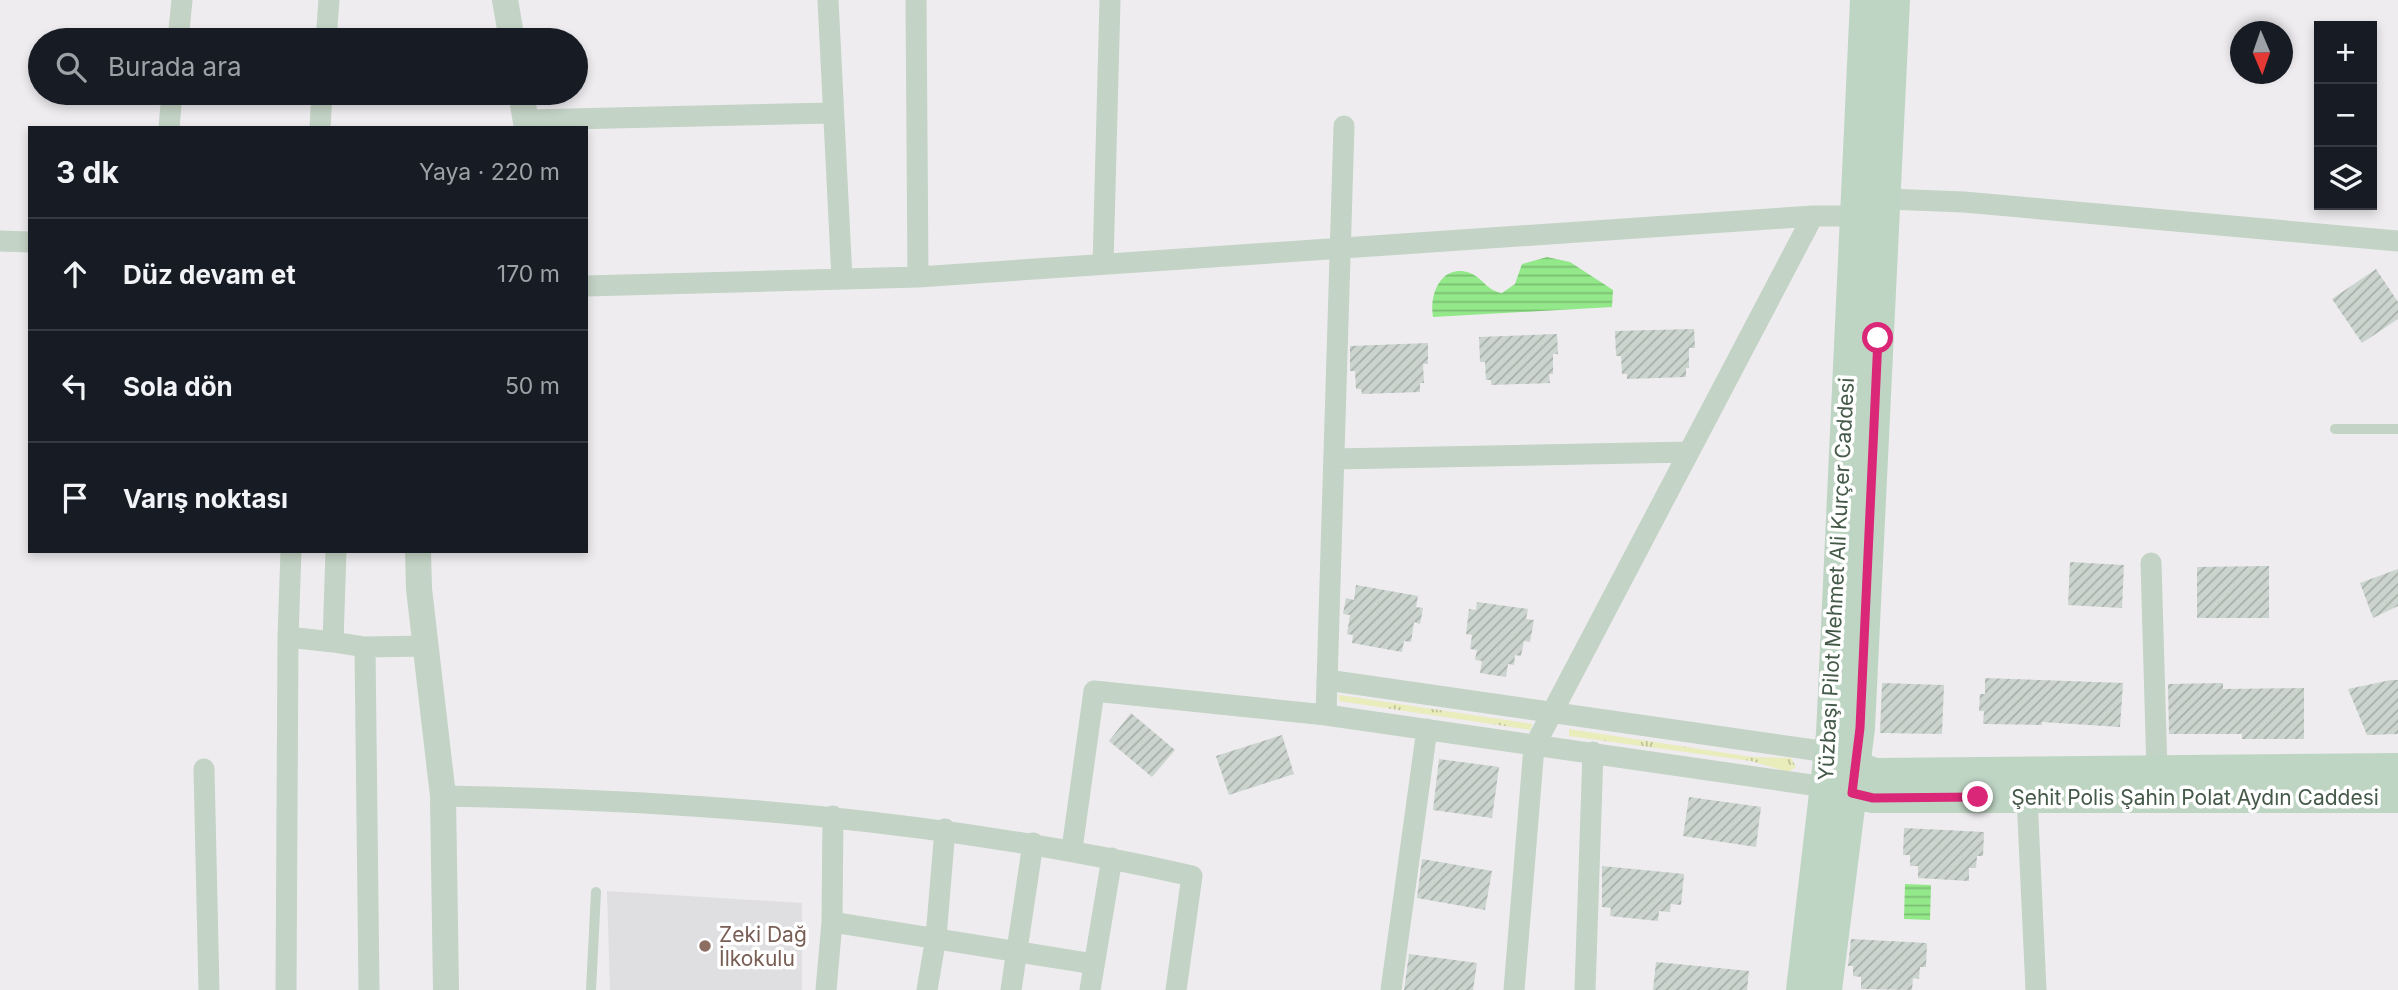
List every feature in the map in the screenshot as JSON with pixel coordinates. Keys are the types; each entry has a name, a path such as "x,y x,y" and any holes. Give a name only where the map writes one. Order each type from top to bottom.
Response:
{"main road":[{"name":"Yüzbaşı Pilot Mehmet Ali Kurçer Caddesi","path":"1827,990 1840,775 1865,0"},
{"name":"Yüzbaşı Pilot Mehmet Ali Kurçer Caddesi","path":"1801,990 1840,775 1860,728 1895,0"},
{"name":"Şehit Polis Şahin Polat Aydın Caddesi","path":"1840,775 2398,768"},
{"name":"Şehit Polis Şahin Polat Aydın Caddesi","path":"1840,775 1873,798 2398,798"}],"street":[{"path":"179,28 182,0"},
{"path":"327,28 329,0"},
{"path":"505,0 510,28"},
{"path":"828,0 842,279"},
{"path":"916,0 918,277"},
{"path":"1103,264 1110,0"},
{"path":"169,126 171,105"},
{"path":"320,126 321,105"},
{"path":"523,105 526,124 832,113"},
{"path":"1326,715 1344,126"},
{"path":"1886,199 1964,202 2398,241"},
{"path":"1514,990 1536,743 1813,216"},
{"path":"588,286 918,277 1813,216 1856,216"},
{"path":"0,242 28,242"},
{"path":"1335,458 1688,452"},
{"path":"286,990 288,637 292,553"},
{"path":"333,642 336,553"},
{"path":"418,553 443,796 446,990"},
{"path":"2151,563 2157,771"},
{"path":"288,637 366,647 426,646"},
{"path":"366,647 369,990"},
{"path":"1327,680 1814,750 1840,775"},
{"path":"1072,849 1094,691 1326,715 1593,752 1840,775"},
{"path":"1391,990 1427,729"},
{"path":"1585,990 1593,752"},
{"path":"204,769 209,990"},
{"path":"443,796 576,798 833,816 945,829 1072,849 1192,876 1176,990"},
{"path":"2027,797 2036,990"},
{"path":"826,990 832,922 833,816"},
{"path":"927,990 936,937 945,829"},
{"path":"1010,990 1033,843"},
{"path":"1090,990 1112,858"},
{"path":"832,922 1094,964"}],"lane":[{"path":"2335,429 2398,429"},
{"path":"591,990 596,892"}],"shaded area":[{"path":"1547,257 1570,262 1613,290 1612,307 1433,317 1435,291 1444,277 1451,273 1470,273 1492,290 1502,293 1515,284 1522,264"},
{"path":"1905,884 1931,885 1930,920 1904,919"},
{"name":"Zeki Dağ İlkokulu","path":"607,891 802,903 802,990 610,990"}],"green space":[{"path":"1339,695 1532,724 1531,730 1339,701"},
{"path":"1569,729 1752,757 1791,758 1796,767 1788,772 1751,761 1569,736"}],"building":[{"path":"2376,269 2398,302 2398,319 2362,343 2332,299"},
{"path":"1694,329 1695,348 1689,348 1686,377 1627,379 1627,374 1622,374 1621,356 1616,356 1615,331"},
{"path":"1557,334 1558,354 1553,354 1550,383 1491,385 1491,380 1486,380 1485,362 1480,362 1479,337"},
{"path":"1428,343 1428,364 1423,364 1424,383 1420,383 1420,392 1362,394 1361,389 1356,389 1355,371 1350,371 1350,346"},
{"path":"2070,562 2124,565 2122,608 2068,605"},
{"path":"2269,566 2269,618 2197,618 2197,567"},
{"path":"2398,569 2398,606 2373,618 2360,583"},
{"path":"1356,585 1418,596 1416,607 1423,608 1420,624 1414,622 1411,642 1404,641 1402,652 1352,643 1353,635 1347,634 1350,615 1343,614 1346,598 1354,600"},
{"path":"1477,602 1528,609 1526,619 1534,620 1530,642 1524,641 1521,656 1515,655 1514,665 1508,664 1506,677 1480,673 1482,661 1475,660 1477,650 1470,649 1472,635 1466,634 1469,609 1476,610"},
{"path":"1985,678 2123,683 2120,727 2042,722 2042,725 1983,724 1984,711 1979,711 1980,694 1985,694"},
{"path":"2398,680 2398,734 2367,735 2348,689"},
{"path":"1882,683 1944,685 1942,734 1880,733"},
{"path":"2223,683 2223,689 2304,688 2304,739 2242,739 2242,734 2169,734 2168,684"},
{"path":"1131,713 1175,750 1152,777 1109,741"},
{"path":"1282,735 1294,774 1229,795 1216,756"},
{"path":"1439,759 1499,767 1492,818 1433,810"},
{"path":"1689,797 1761,807 1756,847 1683,836"},
{"path":"1904,828 1984,832 1983,856 1977,856 1976,868 1969,868 1969,881 1918,878 1918,866 1910,866 1910,855 1903,855"},
{"path":"1422,859 1492,871 1485,910 1417,898"},
{"path":"1602,866 1684,874 1681,905 1671,904 1670,912 1659,911 1658,921 1610,916 1611,908 1602,907"},
{"path":"1851,939 1927,943 1926,967 1920,967 1919,979 1913,978 1912,990 1861,989 1861,977 1853,976 1853,966 1848,966"},
{"path":"1409,954 1477,963 1473,990 1404,990"},
{"path":"1656,962 1749,971 1747,990 1653,990"}],"place":[{"name":"Zeki Dağ İlkokulu","path":"705,946"}],"route":[{"path":"1878,338 1860,728 1852,793 1873,798 1978,797"}]}
